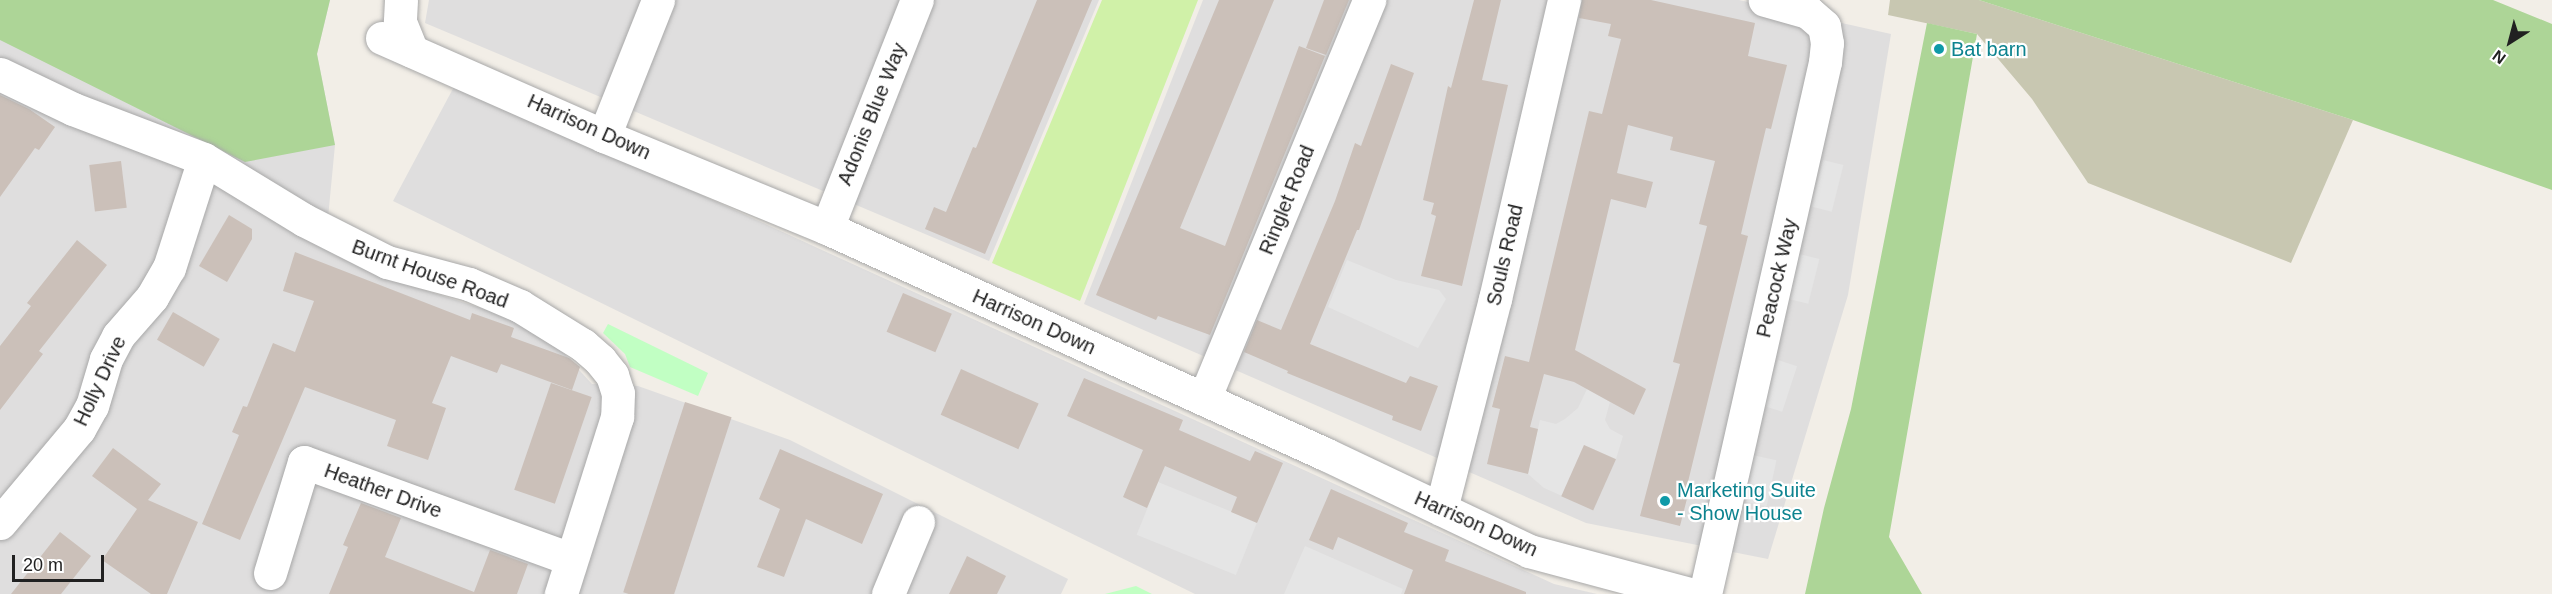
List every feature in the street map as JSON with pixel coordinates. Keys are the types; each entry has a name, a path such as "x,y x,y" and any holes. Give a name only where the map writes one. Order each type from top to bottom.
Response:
{"street":[{"path":"401,0 400,22 412,51"},
{"path":"604,136 658,0"},
{"name":"Adonis Blue Way","path":"827,228 917,0"},
{"name":"Ringlet Road","path":"1204,399 1369,0"},
{"name":"Souls Road","path":"1441,509 1495,299 1564,0"},
{"name":"Peacock Way","path":"1705,594 1826,53 1824,26 1808,12 1765,0"},
{"name":"Harrison Down","path":"382,38 604,136 827,228 1204,399 1529,551 1689,594"},
{"name":"Burnt House Road","path":"0,74 73,109 204,159 352,247 387,262 469,284 520,306 583,345 600,360 612,375 618,393 618,417 570,559 561,594"},
{"name":"Holly Drive","path":"0,523 79,429 92,406 106,359 118,336 152,297 169,268 204,159"},
{"name":"Heather Drive","path":"270,573 304,462 570,559"},
{"path":"888,594 918,522"}],"shaded area":[{"path":"0,0 330,0 317,54 335,145 325,249 412,286 515,319 559,348 592,384 638,386 790,440 1068,579 1061,594 0,594"},
{"path":"429,0 1099,0 989,261 425,23"},
{"path":"1203,0 1739,0 1891,34 1848,295 1768,559 1586,523 1084,304"},
{"path":"1890,0 1979,0 2353,120 2291,263 2088,183 2032,99 1977,34 1888,15"},
{"path":"456,83 1554,584 1597,594 1195,594 393,201"},
{"path":"1823,160 1843,165 1832,212 1811,207"},
{"path":"1799,254 1819,259 1808,304 1788,299"},
{"path":"1347,260 1396,280 1439,290 1446,299 1418,348 1328,307"},
{"path":"1778,360 1797,366 1782,412 1763,406"},
{"path":"1587,389 1610,402 1605,420 1610,429 1623,436 1616,459 1584,445 1562,496 1544,488 1528,474 1540,420 1556,424 1565,419 1578,408"},
{"path":"1752,455 1776,460 1767,506 1742,501"},
{"path":"1158,482 1257,522 1236,575 1137,535"},
{"path":"1305,546 1403,589 1401,594 1284,594"}],"green space":[{"path":"0,0 330,0 317,54 335,145 245,162 0,40"},
{"path":"1102,0 1198,0 1080,301 992,263"},
{"path":"1979,0 2493,0 2552,24 2552,190 2353,120"},
{"path":"1927,23 1977,34 1889,537 1922,594 1805,594 1824,508 1851,409"},
{"path":"608,324 708,373 698,396 630,367 625,354 603,333"},
{"path":"1136,586 1152,594 1105,594"}],"building":[{"path":"1037,0 1092,0 985,254 925,229 934,207 946,212 973,147 976,148"},
{"path":"1219,0 1274,0 1180,228 1225,246 1299,46 1325,56 1210,335 1158,316 1156,320 1096,295"},
{"path":"1324,0 1349,0 1326,55 1306,48"},
{"path":"1474,0 1501,0 1482,80 1508,85 1462,286 1421,276 1436,216 1431,214 1434,203 1423,200 1448,86 1451,88"},
{"path":"1582,0 1651,0 1755,23 1748,56 1787,65 1771,129 1766,128 1741,234 1748,236 1687,486 1690,487 1680,526 1640,516 1680,364 1673,362 1707,226 1699,224 1715,161 1670,150 1673,137 1628,125 1617,173 1653,182 1646,208 1611,199 1575,350 1646,389 1634,415 1574,382 1544,374 1530,427 1538,429 1528,474 1487,464 1500,409 1492,407 1505,356 1529,362 1589,111 1602,114 1621,39 1608,36 1611,24 1579,18"},
{"path":"1391,64 1414,73 1359,230 1357,230 1310,344 1406,383 1410,376 1438,386 1421,431 1392,420 1393,416 1287,373 1288,371 1244,352 1257,320 1281,330 1335,201 1355,143 1361,146"},
{"path":"0,95 29,109 55,127 39,150 35,148 0,197"},
{"path":"121,161 127,208 95,212 89,165"},
{"path":"229,215 252,229 252,239 227,282 199,266"},
{"path":"77,240 107,265 39,351 43,354 0,410 0,346 31,306 27,303"},
{"path":"295,252 470,320 472,313 514,328 511,337 569,358 580,367 572,390 501,364 497,373 451,356 432,403 446,408 428,460 387,446 396,420 305,387 240,540 202,524 239,435 232,432 243,406 247,407 273,343 295,352 314,301 283,291"},
{"path":"903,293 952,314 935,352 887,332"},
{"path":"173,312 220,339 204,367 157,340"},
{"path":"961,369 1039,404 1018,449 941,415"},
{"path":"1084,378 1183,420 1179,430 1250,461 1255,451 1283,463 1257,523 1231,512 1237,497 1165,466 1147,508 1123,497 1143,450 1067,416"},
{"path":"551,383 592,397 555,504 514,490"},
{"path":"685,402 732,417 674,594 623,592"},
{"path":"1584,445 1616,459 1593,510 1561,496"},
{"path":"113,448 161,484 148,500 198,522 167,594 151,594 102,560 137,509 92,476"},
{"path":"780,449 883,494 862,544 806,519 784,577 757,567 780,509 759,499"},
{"path":"1331,489 1408,523 1404,532 1449,550 1445,561 1526,592 1526,594 1404,594 1413,570 1338,537 1333,550 1309,540"},
{"path":"361,503 401,518 385,557 474,592 490,550 528,564 517,594 329,594 348,547 343,545"},
{"path":"60,532 91,556 61,594 11,594"},
{"path":"967,556 1006,576 997,594 949,594"}],"place":[{"name":"Bat barn","path":"1939,49"},
{"name":"Marketing Suite - Show House","path":"1665,501"}]}
